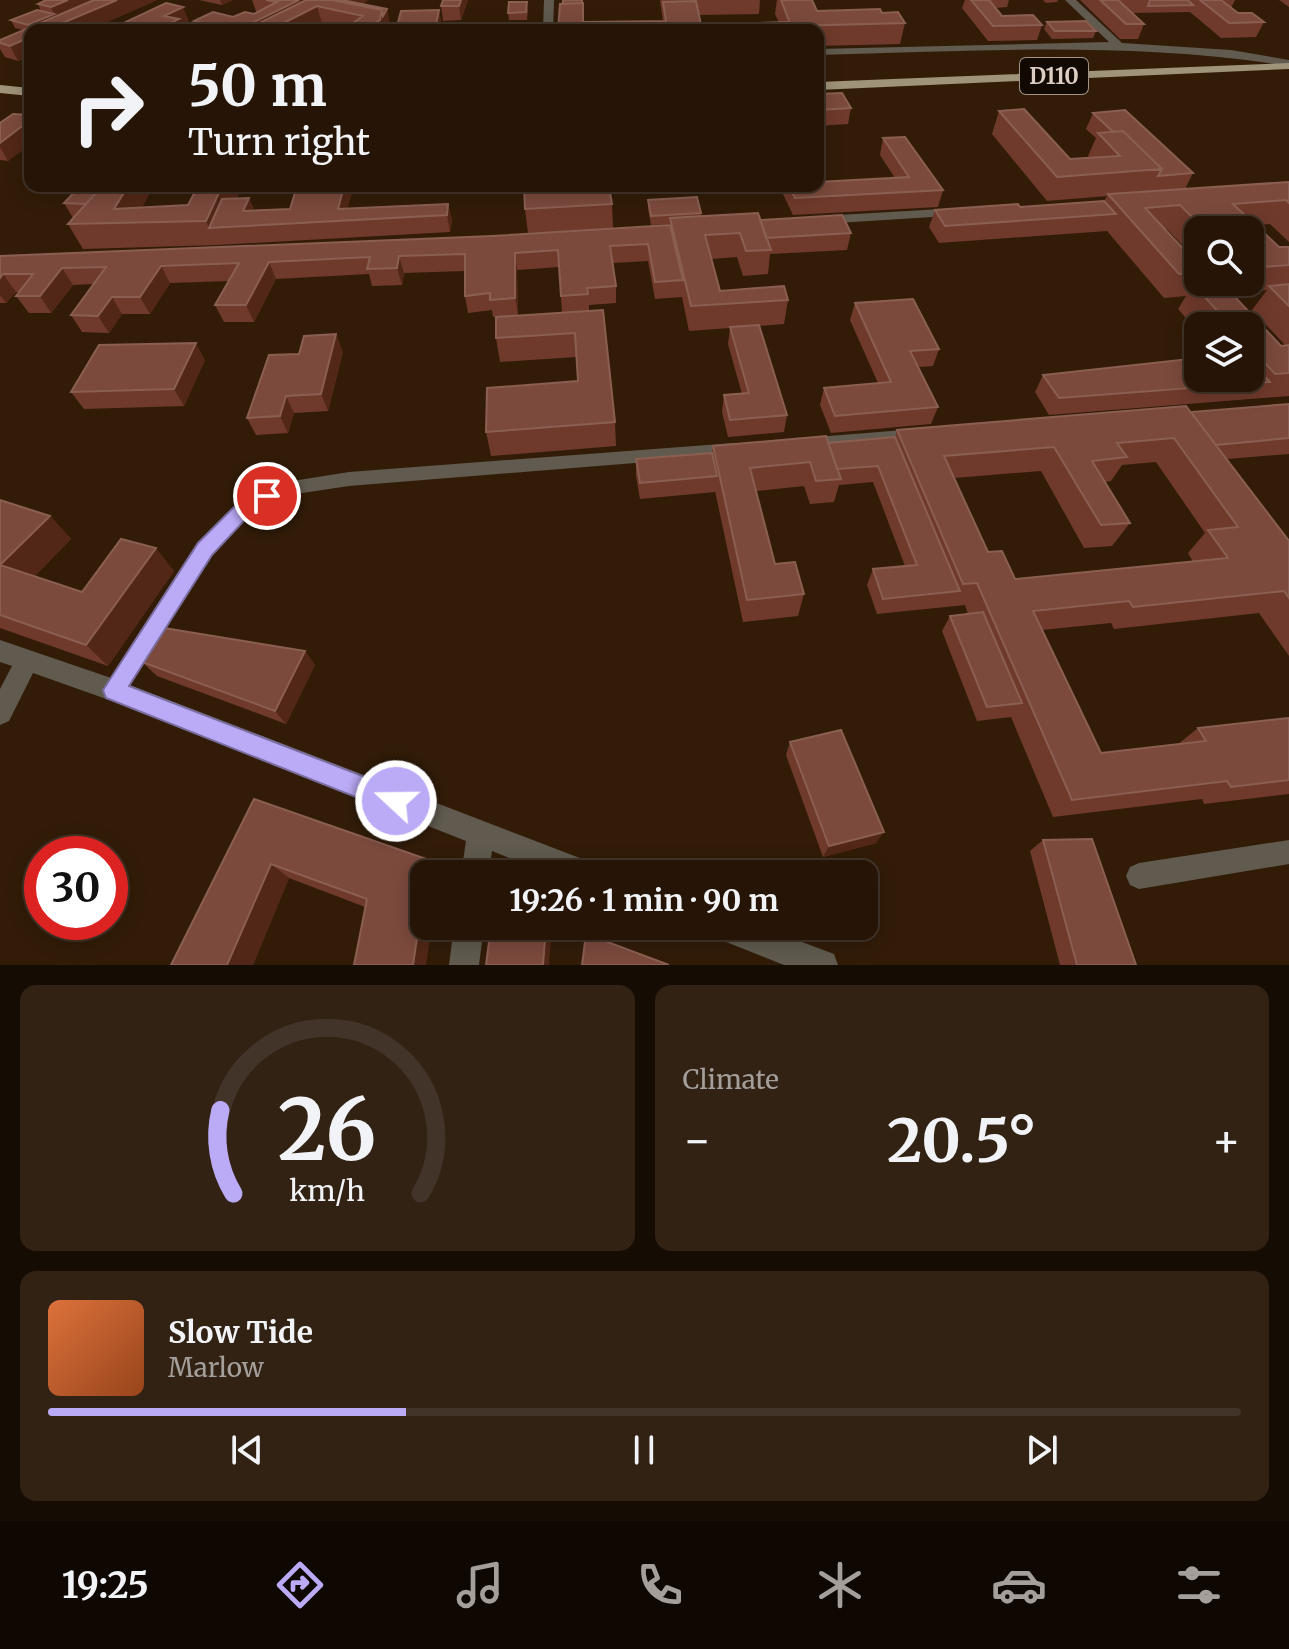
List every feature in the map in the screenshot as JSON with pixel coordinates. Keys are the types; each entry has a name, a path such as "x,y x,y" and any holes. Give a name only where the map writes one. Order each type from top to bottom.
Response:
{"main road":[{"name":"D110","path":"824,86 1289,64"},
{"path":"0,89 24,91"}],"street":[{"path":"548,24 549,0"},
{"path":"1070,0 1119,46"},
{"path":"824,52 1119,46 1212,49 1289,64"},
{"path":"0,651 114,690 548,860"},
{"path":"0,713 28,660"},
{"path":"477,860 480,834"},
{"path":"464,965 467,940"},
{"path":"758,940 823,965"}],"lane":[{"path":"813,220 972,211"},
{"path":"791,445 933,434"},
{"path":"114,690 205,549 247,505 286,488 349,479 759,447"},
{"path":"1139,876 1289,852"}],"building":[{"path":"46,0 68,0 51,7 38,4"},
{"path":"94,0 117,0 60,24 38,24"},
{"path":"266,0 299,0 250,24 194,21 213,12 233,17 245,12 254,14 277,2"},
{"path":"306,0 332,0 382,10 380,20 373,24 352,24 363,16 317,6 282,24 257,24"},
{"path":"332,0 387,9 383,16 382,10"},
{"path":"443,0 461,0 459,6 441,6"},
{"path":"563,0 582,0 582,3 563,4"},
{"path":"781,0 812,0 817,11 880,9 882,13 898,12 905,23 824,25 790,24"},
{"path":"971,0 989,0 1002,16 1033,15 1042,25 993,26"},
{"path":"1100,0 1118,0 1144,24 1126,24"},
{"path":"1150,0 1188,0 1193,5 1148,6"},
{"path":"1200,0 1221,0 1238,13 1252,13 1264,22 1229,23"},
{"path":"696,1 701,24 558,24 560,4 583,3 583,22 666,21 663,2"},
{"path":"509,2 527,2 526,12 508,13"},
{"path":"166,3 183,7 164,16 179,19 169,24 121,24"},
{"path":"37,10 54,14 30,24 11,20"},
{"path":"439,10 436,24 398,24 401,11"},
{"path":"1086,21 1096,31 1055,31 1047,22"},
{"path":"787,22 788,24 730,24"},
{"path":"24,30 24,40 10,46 0,43 0,40"},
{"path":"842,93 851,108 824,110 824,94"},
{"path":"1024,109 1070,159 1120,156 1098,133 1123,131 1162,169 1057,177 999,111"},
{"path":"1125,110 1193,173 1158,176 1162,169 1123,131 1113,132 1093,113"},
{"path":"13,114 24,115 24,125 0,143 0,123"},
{"path":"905,137 943,190 795,198 792,192 824,192 824,182 909,177 883,138"},
{"path":"1289,182 1289,203 1286,200 1233,204 1246,216 1191,216 1180,205 1145,208 1184,250 1184,273 1179,274 1108,194"},
{"path":"74,192 97,192 86,204 64,203"},
{"path":"97,192 124,192 114,209 188,205 195,192 219,192 206,221 68,224"},
{"path":"295,192 342,192 338,209 448,204 447,215 209,228 222,199 249,198 243,211 290,209"},
{"path":"524,192 610,192 612,204 525,209"},
{"path":"697,197 701,213 651,216 648,200"},
{"path":"1104,201 1116,214 945,226 935,210 1018,204 1020,207"},
{"path":"758,213 771,250 746,251 740,233 705,235 720,291 784,286 788,300 691,306 670,218"},
{"path":"842,215 851,233 766,238 760,220"},
{"path":"670,225 683,280 655,282 648,244 610,246 616,286 587,288 588,294 561,296 558,250 515,253 515,298 490,300 490,293 465,296 465,254 399,256 397,268 367,269 370,257 269,262 246,305 215,305 239,263 161,266 140,297 112,297 98,316 71,315 106,267 62,268 40,296 16,296 33,274 3,274 0,278 0,256 492,236"},
{"path":"1264,233 1279,247 1289,247 1289,265 1264,267"},
{"path":"1289,284 1289,306 1269,286"},
{"path":"1204,296 1234,296 1249,312 1218,312"},
{"path":"913,299 939,349 910,351 938,407 835,416 824,388 891,382 855,303"},
{"path":"603,310 615,422 486,432 487,388 578,381 575,333 496,338 496,317"},
{"path":"759,325 787,415 730,420 724,395 749,393 730,327"},
{"path":"1264,328 1281,346 1289,345 1289,373 1275,374 1264,362"},
{"path":"336,334 321,394 286,396 280,416 247,418 269,355 299,354 304,336"},
{"path":"196,343 174,389 71,392 99,345"},
{"path":"1184,360 1184,389 1059,398 1043,375"},
{"path":"1289,404 1289,438 1216,445 1191,412"},
{"path":"1186,406 1289,541 1289,598 1284,591 1133,607 1129,601 1033,611 1101,753 1206,741 1198,728 1289,718 1289,780 1231,787 1227,781 1072,800 977,583 963,584 897,430","holes":["1174,438 1238,527 1208,530 1228,558 1015,579 1002,551 988,552 944,456 1054,447 1101,525 1130,523 1092,461 1127,457 1117,443"]},
{"path":"826,436 841,479 816,481 810,462 750,468 775,564 795,562 804,594 747,600 713,446"},
{"path":"895,437 960,591 883,599 873,569 917,565 878,466 837,469 828,443"},
{"path":"712,453 717,476 640,483 636,459"},
{"path":"0,500 50,516 0,565"},
{"path":"121,539 156,548 86,645 0,615 0,565 82,592"},
{"path":"983,612 1022,703 987,707 950,616"},
{"path":"164,628 305,651 275,711 142,662"},
{"path":"841,730 884,832 829,846 790,742"},
{"path":"254,799 429,860 410,860 410,940 417,940 413,965 354,965 367,899 271,864 227,965 171,965"},
{"path":"1092,839 1136,965 1077,965 1043,840"},
{"path":"489,940 545,940 543,965 486,965"},
{"path":"585,940 602,940 669,965 582,965"}],"route":[{"path":"267,496 247,505 205,549 114,690 396,801"}]}
